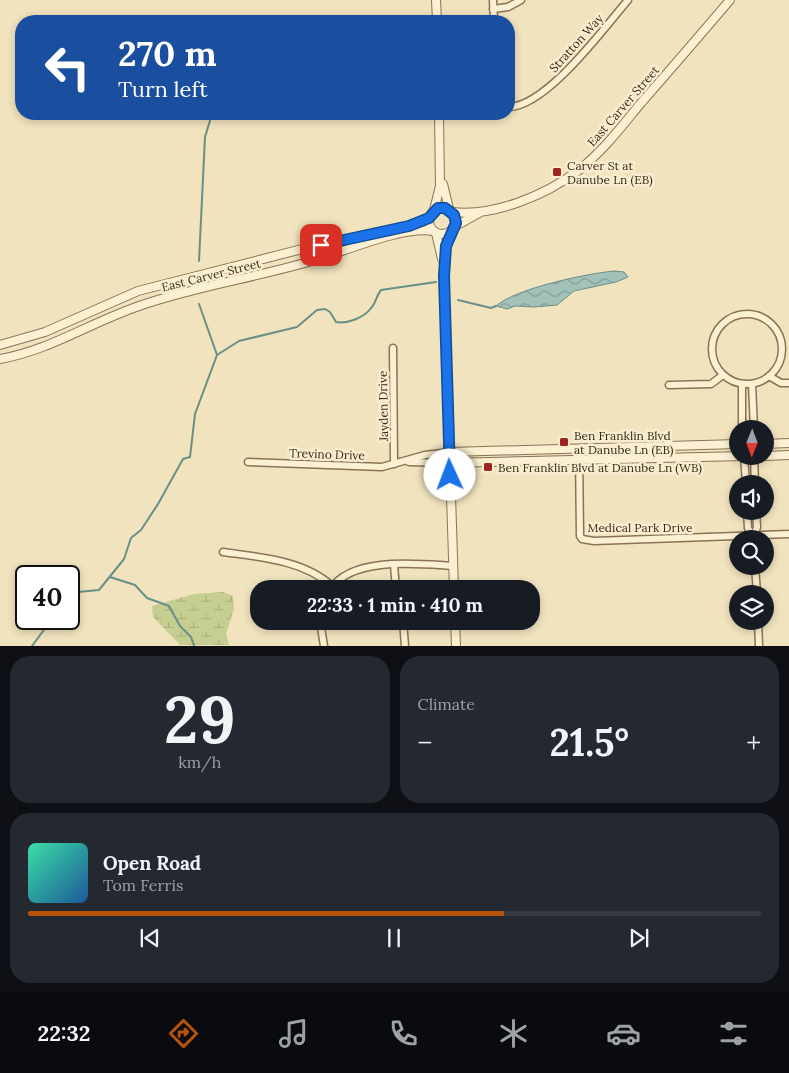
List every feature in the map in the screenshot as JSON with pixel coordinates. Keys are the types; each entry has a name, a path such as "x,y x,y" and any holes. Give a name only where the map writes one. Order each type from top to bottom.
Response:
{"street":[{"path":"436,0 437,15"},
{"path":"493,0 494,15"},
{"path":"494,9 508,7 521,0"},
{"name":"Stratton Way","path":"515,106 525,103 556,82 628,0"},
{"name":"East Carver Street","path":"453,229 486,210 522,200 546,190 568,178 589,161 730,0"},
{"path":"440,120 441,167 439,196 429,218 429,225 434,232 444,276"},
{"path":"441,167 450,210 456,219 446,246 444,276 454,580"},
{"path":"434,210 441,208 450,210"},
{"name":"East Carver Street","path":"450,210 486,210"},
{"name":"East Carver Street","path":"0,345 45,332 138,291 306,248 391,231 429,218"},
{"path":"434,232 444,235 453,229"},
{"name":"East Carver Street","path":"0,359 60,342 115,315 144,304 315,260 419,230 434,232"},
{"path":"743,314 751,314 766,320 773,326 780,340 781,356 775,370 769,376 752,384 742,384 724,375 714,362 712,354 713,338 728,320 743,314"},
{"name":"Jayden Drive","path":"393,348 394,464"},
{"path":"669,386 712,384 724,375"},
{"path":"769,376 781,383 789,383"},
{"path":"742,384 742,420"},
{"path":"752,384 754,420"},
{"path":"774,444 789,443"},
{"path":"450,452 729,444"},
{"name":"Medical Park Drive","path":"579,449 582,539 594,541 729,538"},
{"name":"Trevino Drive","path":"248,462 358,467 394,464 425,455 450,452"},
{"path":"774,456 789,455"},
{"path":"450,463 729,456"},
{"name":"Trevino Drive","path":"405,462 450,463"},
{"name":"Medical Park Drive","path":"774,536 789,534"},
{"path":"223,552 265,558 292,565 313,573 322,580"},
{"path":"342,580 357,570 394,565 453,566"},
{"path":"394,565 395,580"},
{"path":"321,630 324,646"},
{"path":"404,630 405,646"},
{"path":"455,630 456,646"},
{"path":"759,630 760,646"}],"green space":[{"path":"223,592 233,596 234,609 226,634 229,645 180,645 153,617 152,606 194,594"}],"water":[{"path":"615,271 624,272 628,277 616,282 574,291 557,305 515,306 507,309 496,306 505,300 534,288 570,278"}],"waterway":[{"path":"199,261 205,137 210,120"},
{"path":"217,355 239,341 297,327 317,310 325,309 330,312 336,322 350,321 368,312 381,290 436,282"},
{"path":"458,300 491,308 496,306"},
{"path":"80,592 99,590 124,559 131,538 141,530 183,459 190,457 195,414 217,355 199,304"},
{"path":"110,577 135,585 147,598 169,606 180,626 191,637 194,646"},
{"path":"32,646 44,630"}],"place":[{"name":"Carver St at Danube Ln (EB)","path":"557,172"},
{"name":"Ben Franklin Blvd at Danube Ln (EB)","path":"564,442"},
{"name":"Ben Franklin Blvd at Danube Ln (WB)","path":"488,467"}],"route":[{"path":"321,245 378,235 409,226 429,218 434,210 438,208 449,209 454,215 456,223 446,246 444,276 450,475"}]}
